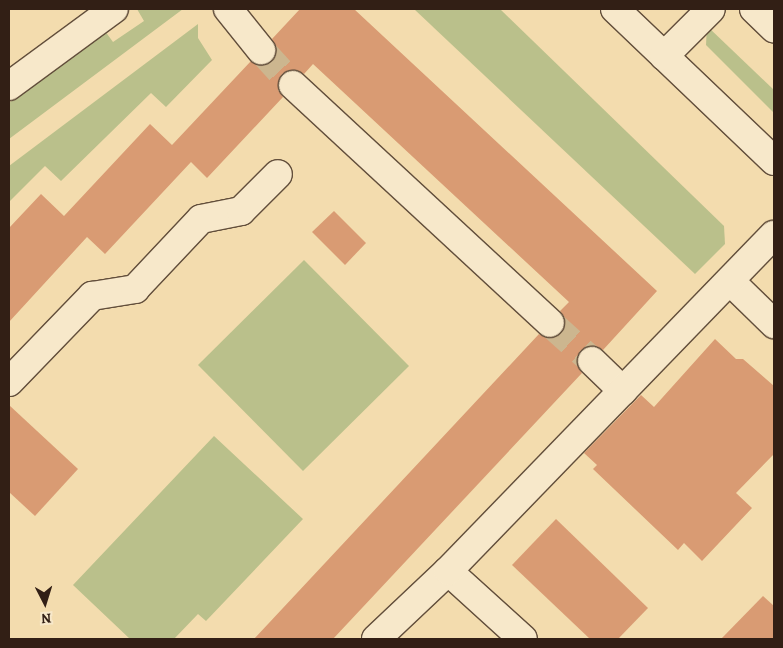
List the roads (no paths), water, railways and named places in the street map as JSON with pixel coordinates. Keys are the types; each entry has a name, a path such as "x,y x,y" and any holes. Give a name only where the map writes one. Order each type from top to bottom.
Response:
{"street":[{"path":"9,86 114,9"},
{"path":"228,9 261,50"},
{"path":"615,9 774,161"},
{"path":"664,56 711,9"},
{"path":"754,9 774,28"},
{"path":"293,85 550,323"},
{"path":"9,382 92,296 135,289 201,219 241,211 278,174"},
{"path":"376,639 448,571 774,235"},
{"path":"730,281 774,324"},
{"path":"592,362 623,391"},
{"path":"448,571 523,639"}],"tunnel":[{"path":"261,50 293,85"},
{"path":"550,323 592,361"}]}
